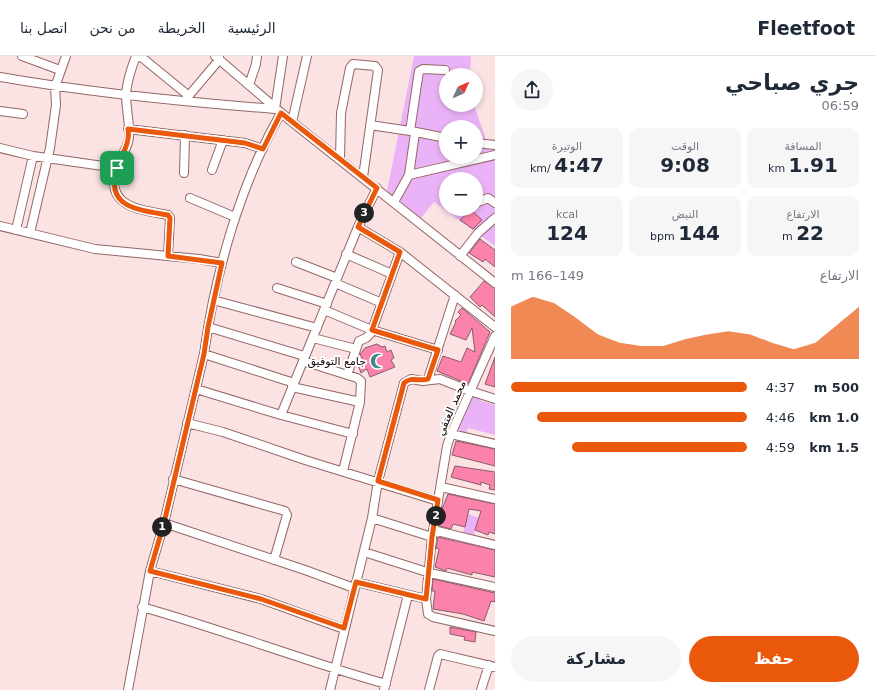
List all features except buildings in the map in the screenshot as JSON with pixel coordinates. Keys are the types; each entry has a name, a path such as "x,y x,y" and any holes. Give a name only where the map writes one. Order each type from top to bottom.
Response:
{"street":[{"path":"22,56 60,70"},
{"path":"30,234 48,158 56,105 55,87 66,56"},
{"path":"136,56 128,80 126,95 130,138 117,168 114,188 115,194 119,200 132,208 168,215 170,218 168,256"},
{"path":"140,56 186,99"},
{"path":"249,84 256,64 257,56"},
{"path":"128,690 142,607 150,571 164,523 173,479 204,354 213,300 222,263 235,217 278,111 283,56"},
{"path":"292,122 307,56"},
{"path":"186,99 218,57 278,111 495,283"},
{"path":"340,159 340,113 350,68 353,64 375,66 378,70 363,177"},
{"path":"394,202 409,175 419,71 424,68 439,69"},
{"path":"0,77 55,87 126,95 186,99 278,111"},
{"path":"0,111 23,114"},
{"path":"370,125 439,137"},
{"path":"128,129 245,143 263,149"},
{"path":"184,173 185,136"},
{"path":"212,170 223,140"},
{"path":"483,144 495,145"},
{"path":"0,148 33,156 117,168"},
{"path":"409,175 495,155"},
{"path":"16,230 33,156"},
{"path":"281,415 326,307 346,254 377,188"},
{"path":"190,198 235,217"},
{"path":"483,200 488,198 495,203"},
{"path":"460,256 478,233 495,218"},
{"path":"0,226 95,249 222,263"},
{"path":"358,227 400,252 495,327"},
{"path":"347,375 359,341 368,337 372,330 400,252"},
{"path":"346,254 392,274"},
{"path":"296,262 382,303"},
{"path":"277,288 326,307 372,330 438,350"},
{"path":"428,379 455,295"},
{"path":"213,300 317,328"},
{"path":"208,327 304,359 361,381 360,402 343,471"},
{"name":"محمد العتقي","path":"495,336 451,434 444,461 438,500 426,599 428,614 433,617 495,631"},
{"path":"313,338 356,349"},
{"path":"204,354 293,385 360,402"},
{"path":"330,690 372,518 378,481 404,383 411,379 423,381 428,379 440,379 495,399"},
{"path":"196,388 281,415 353,434"},
{"path":"187,423 223,432 305,460 438,500"},
{"path":"451,434 495,444"},
{"path":"173,479 285,511 287,515 274,560"},
{"path":"441,487 495,500"},
{"path":"372,518 433,534 495,545"},
{"path":"164,523 274,560 355,585 426,599"},
{"path":"364,552 430,573 495,587"},
{"path":"150,571 261,599 344,628"},
{"path":"142,607 196,622 385,687 408,595"},
{"path":"429,690 438,656 440,654 492,666 481,690"}],"shaded area":[{"path":"414,56 471,56 470,68 439,68 439,112 476,112 479,120 439,120 439,164 483,164 483,131 486,140 495,139 495,246 453,216 483,216 483,172 439,172 439,206 434,202 421,218 387,191"},
{"path":"472,396 480,396 479,400 495,405 495,435 468,428 466,434 457,431"},
{"path":"468,514 479,518 474,535 463,533"}],"place":[{"name":"جامع التوفيق","path":"378,361"}],"route":[{"path":"281,113 377,188 358,227 400,252 372,330 438,350 428,379 419,381 411,379 404,383 378,481 438,500 432,537 430,573 426,599 356,582 344,628 261,599 150,571 164,523 173,479 204,354 213,300 222,263 168,256 170,218 168,215 141,211 132,208 119,200 115,194 114,188 117,168 130,138 128,129 245,143 263,149 273,126 281,113"}]}
